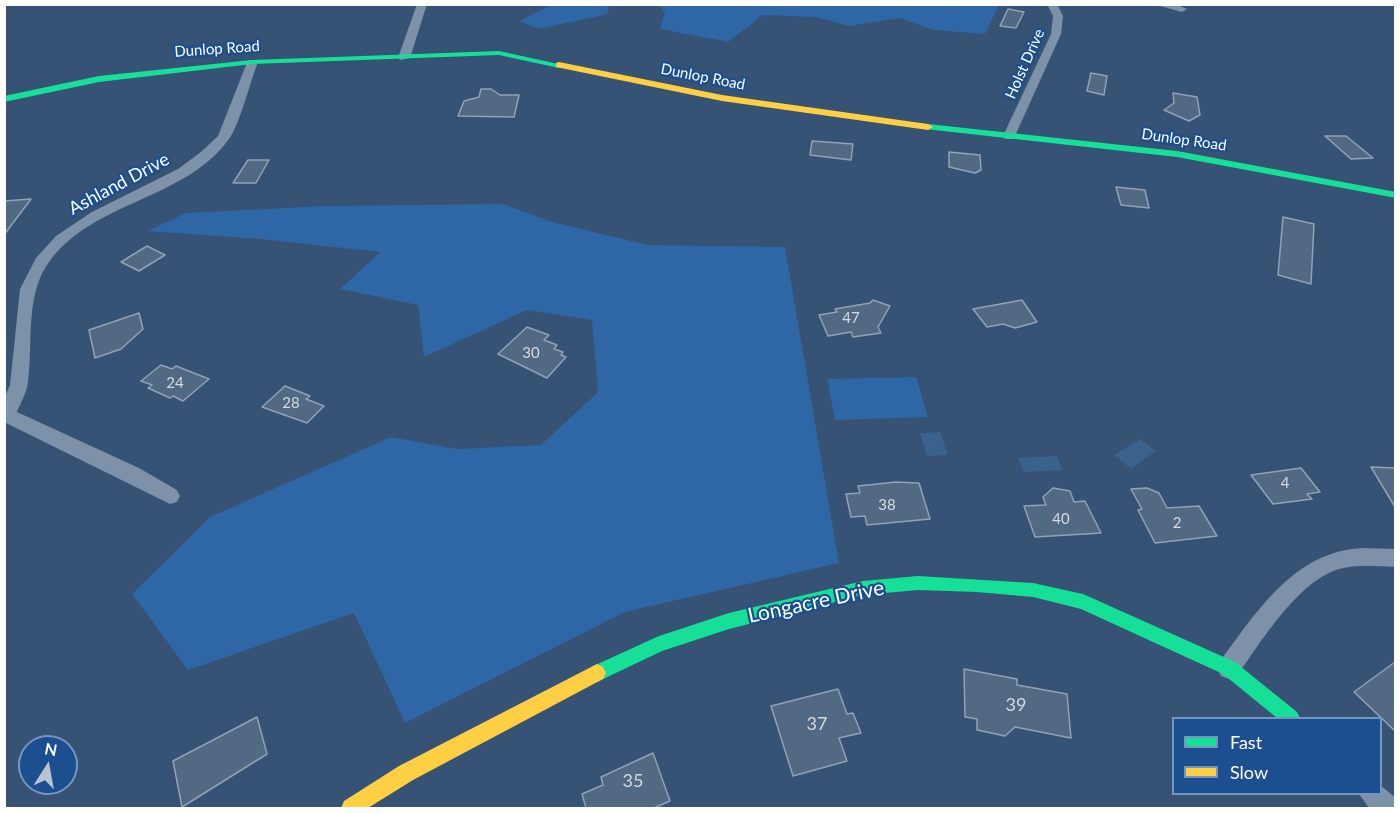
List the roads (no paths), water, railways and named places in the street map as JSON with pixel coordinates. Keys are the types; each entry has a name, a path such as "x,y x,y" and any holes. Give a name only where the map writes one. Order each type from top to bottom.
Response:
{"street":[{"path":"404,58 422,4"},
{"name":"Holst Drive","path":"1009,136 1056,34 1058,16 1052,4"},
{"path":"1158,4 1182,9"},
{"name":"Dunlop Road","path":"4,99 108,77 252,62 499,53 722,98 855,119 1177,154 1395,195"},
{"name":"Ashland Drive","path":"170,496 132,474 6,416 20,385 28,289 41,261 61,239 97,215 183,172 206,155 224,136 252,62"},
{"path":"1229,668 1257,630 1304,578 1332,562 1372,557 1395,558"},
{"name":"Longacre Drive","path":"351,808 437,757 573,685 660,644 729,621 863,588 918,583 1033,590 1083,603 1163,636 1229,668 1291,717"},
{"path":"1373,795 1387,808"}]}
